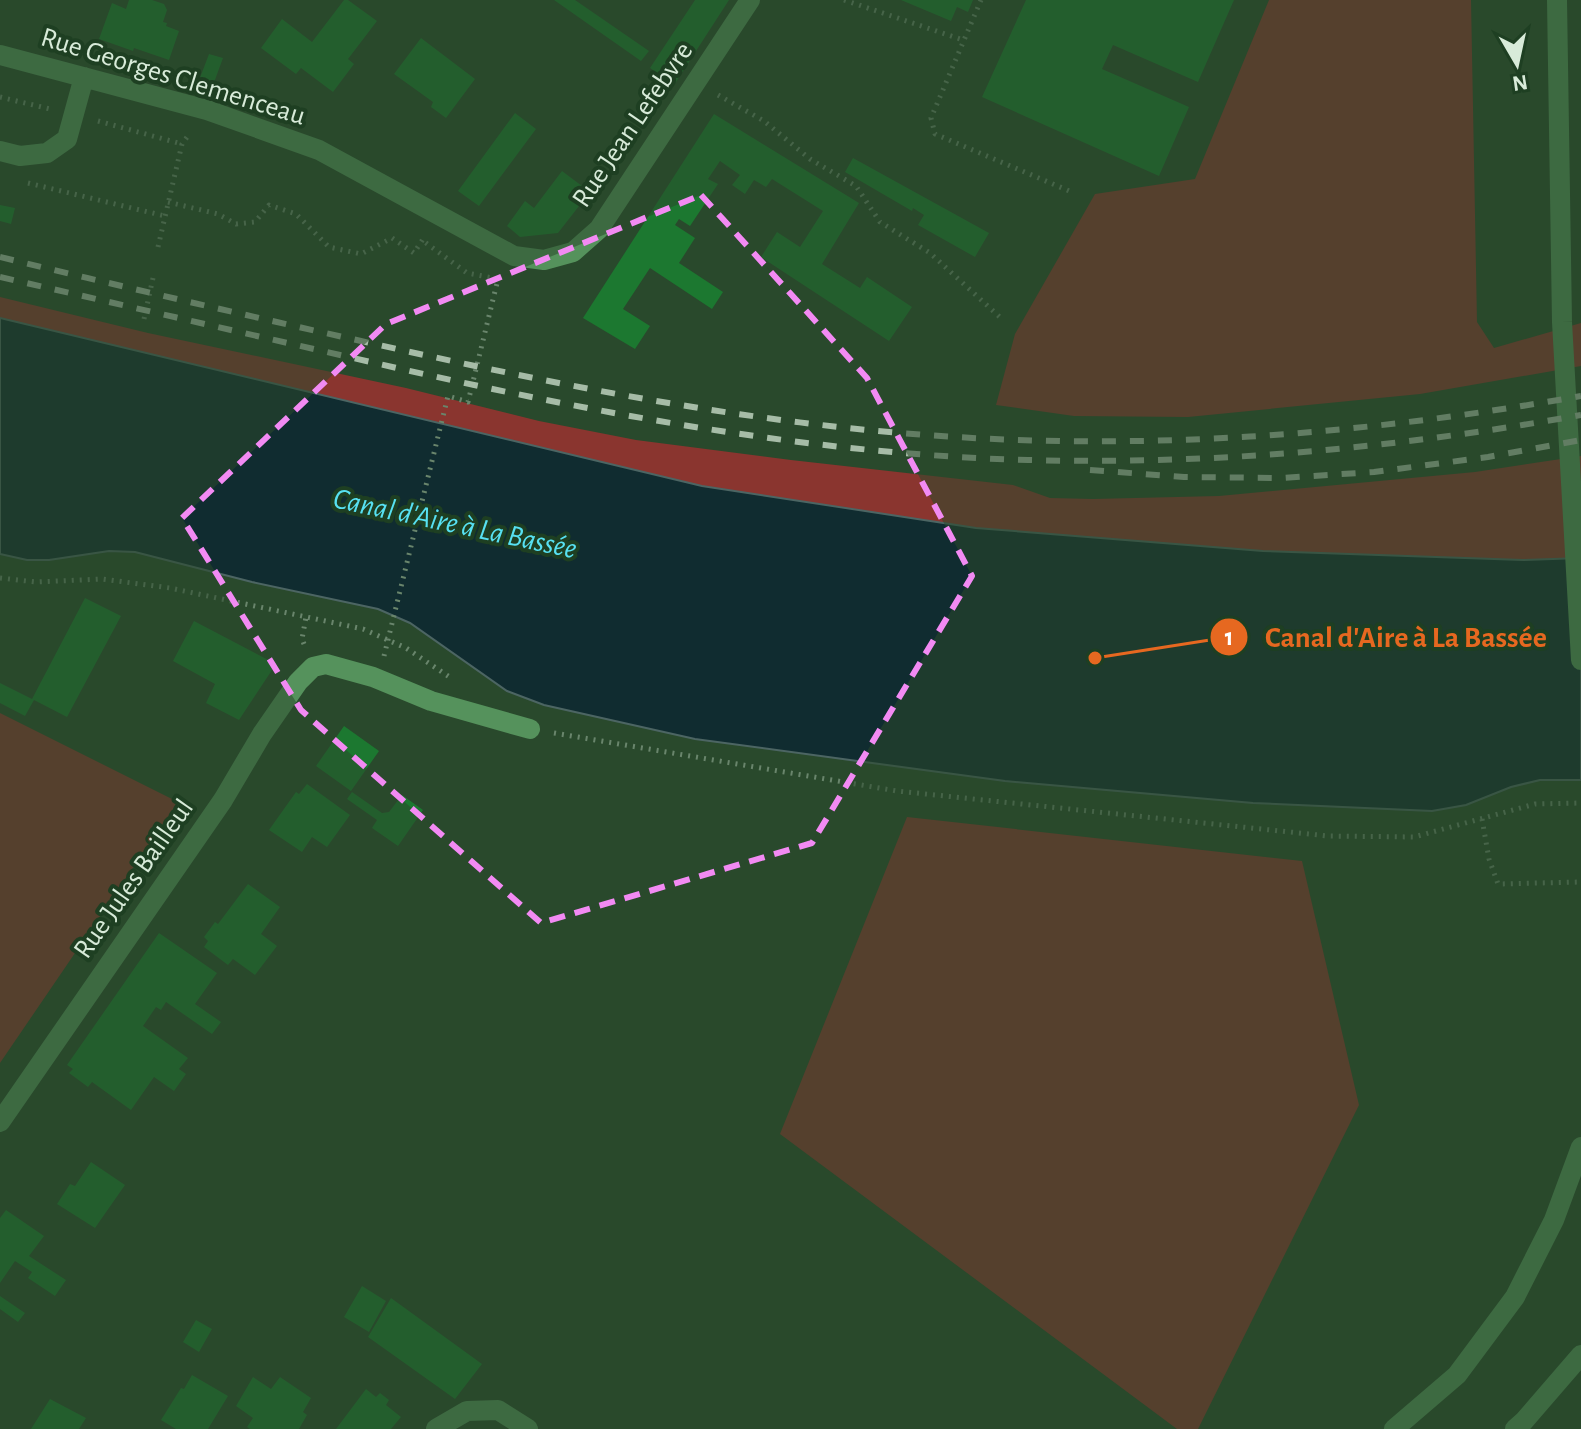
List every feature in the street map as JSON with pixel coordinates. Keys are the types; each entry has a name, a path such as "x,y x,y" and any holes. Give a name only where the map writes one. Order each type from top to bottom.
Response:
{"street":[{"name":"Rue Jean Lefebvre","path":"544,260 573,252 599,229 750,0"},
{"path":"1557,0 1562,322 1581,660"},
{"name":"Rue Georges Clemenceau","path":"0,55 207,110 319,150 514,256 544,260"},
{"path":"5,152 20,156 47,153 67,139 84,77"},
{"name":"Rue Jules Bailleul","path":"0,1122 223,800 262,734 298,682 313,667 326,664 361,674 431,701 530,729"},
{"path":"1394,1429 1457,1375 1515,1297 1554,1220 1581,1147"},
{"path":"1515,1429 1581,1355"},
{"path":"436,1429 467,1411 498,1410 528,1429"}],"path":[{"path":"844,0 963,40"},
{"path":"981,0 931,118 935,134 1074,193"},
{"path":"695,82 764,121 810,159 856,186 880,222 930,253 1003,320"},
{"path":"158,247 182,144 207,110"},
{"path":"5,152 8,178 165,216"},
{"path":"168,202 218,214 236,224 255,222 269,205 296,214 329,247 361,254 392,238 414,253 442,217"},
{"path":"382,664 448,396 468,402 498,279 467,273 422,240"},
{"path":"144,319 153,278"},
{"path":"0,578 36,582 102,579 170,588 363,629 406,648 456,680"},
{"path":"530,729 897,791 1328,836 1414,837 1535,804 1581,803"},
{"path":"1482,819 1489,859 1498,884 1581,882"}],"highlighted area":[{"path":"701,195 867,378 972,576 812,843 541,923 301,710 182,518 386,324"}],"shaded area":[{"path":"1269,0 1471,0 1477,322 1494,348 1581,323 1581,366 1420,394 1188,417 1074,416 996,405 1015,334 1095,194 1195,179"},
{"path":"0,297 539,421 636,440 1013,485 1050,498 1219,496 1475,472 1581,456 1581,558 1523,560 1263,551 976,528 702,486 0,318"},
{"path":"0,713 178,802 0,1063"},
{"path":"907,817 1302,861 1359,1105 1198,1429 1177,1429 780,1134"}],"water":[{"path":"0,318 702,486 976,528 1263,551 1523,560 1581,558 1581,780 1540,780 1511,787 1466,805 1432,811 1253,803 1005,781 695,739 544,705 507,691 410,623 378,609 252,582 135,552 109,551 49,560 27,560 0,554"}],"building":[{"path":"129,0 152,0 164,4 167,10 163,22 179,31 169,60 99,39 112,3 126,9"},
{"path":"344,0 377,21 348,59 354,64 333,92 301,68 296,74 261,48 282,19 312,42"},
{"path":"554,0 575,0 649,51 641,61"},
{"path":"695,0 729,0 674,85 650,68"},
{"path":"901,0 973,0 968,12 957,7 951,21"},
{"path":"1026,0 1234,0 1198,82 1113,45 1102,69 1189,107 1159,176 982,97"},
{"path":"421,38 475,79 446,118 431,107 433,102 394,74"},
{"path":"209,54 223,58 212,88 198,83"},
{"path":"515,113 536,129 479,206 458,191"},
{"path":"714,114 859,203 822,264 860,288 867,277 912,307 889,341 761,257 777,232 800,247 823,211 772,179 766,187 754,180 745,194 732,185 740,175 720,161 708,179 718,184 690,226 679,219 675,225 695,238 679,263 723,292 712,309 650,268 623,309 650,326 635,349 583,318"},
{"path":"853,158 989,233 975,257 918,225 924,215 845,172"},
{"path":"562,171 590,192 558,233 520,237 507,226 525,201 534,208"},
{"path":"0,205 15,208 11,224 0,221"},
{"path":"85,598 121,616 67,717 34,700 25,716 0,703 0,683 32,699"},
{"path":"194,621 276,664 239,720 206,703 215,684 173,661"},
{"path":"344,726 379,751 351,791 316,766"},
{"path":"307,784 350,815 327,847 312,837 302,852 269,830 296,792 299,794"},
{"path":"352,792 382,813 389,812 402,795 423,810 398,846 372,828 377,820 347,799"},
{"path":"248,884 280,907 261,934 277,946 255,975 233,959 228,965 204,947 208,941 204,937 215,922 218,924"},
{"path":"159,933 217,973 195,1004 221,1022 212,1034 166,1002 161,1010 156,1007 143,1026 188,1058 179,1069 186,1074 174,1091 154,1077 131,1110 92,1082 88,1087 69,1073 73,1069 67,1065"},
{"path":"91,1162 125,1185 95,1228 57,1204 70,1184 75,1186"},
{"path":"6,1210 44,1236 29,1256 66,1280 55,1296 28,1278 32,1272 15,1261 0,1283 0,1218"},
{"path":"362,1286 386,1301 369,1332 344,1317"},
{"path":"0,1296 25,1313 18,1322 0,1309"},
{"path":"391,1298 482,1364 455,1399 368,1337"},
{"path":"196,1320 212,1329 199,1352 183,1342"},
{"path":"192,1375 228,1396 208,1429 176,1429 161,1420"},
{"path":"253,1377 271,1389 280,1377 311,1398 303,1412 307,1415 299,1429 247,1427 253,1418 236,1406"},
{"path":"366,1389 376,1397 380,1393 389,1400 386,1405 401,1417 391,1429 336,1429"},
{"path":"50,1399 86,1418 79,1429 31,1429"}],"railway":[{"path":"0,257 361,341 582,388 731,413 881,431 1035,440 1191,439 1348,429 1581,396"},
{"path":"0,277 520,395 688,426 858,449 1028,460 1237,457 1443,437 1581,415"},
{"path":"1090,470 1184,477 1281,478 1374,472 1488,457 1581,440"}],"place":[{"name":"Canal d'Aire à La Bassée","path":"1095,658"}]}
